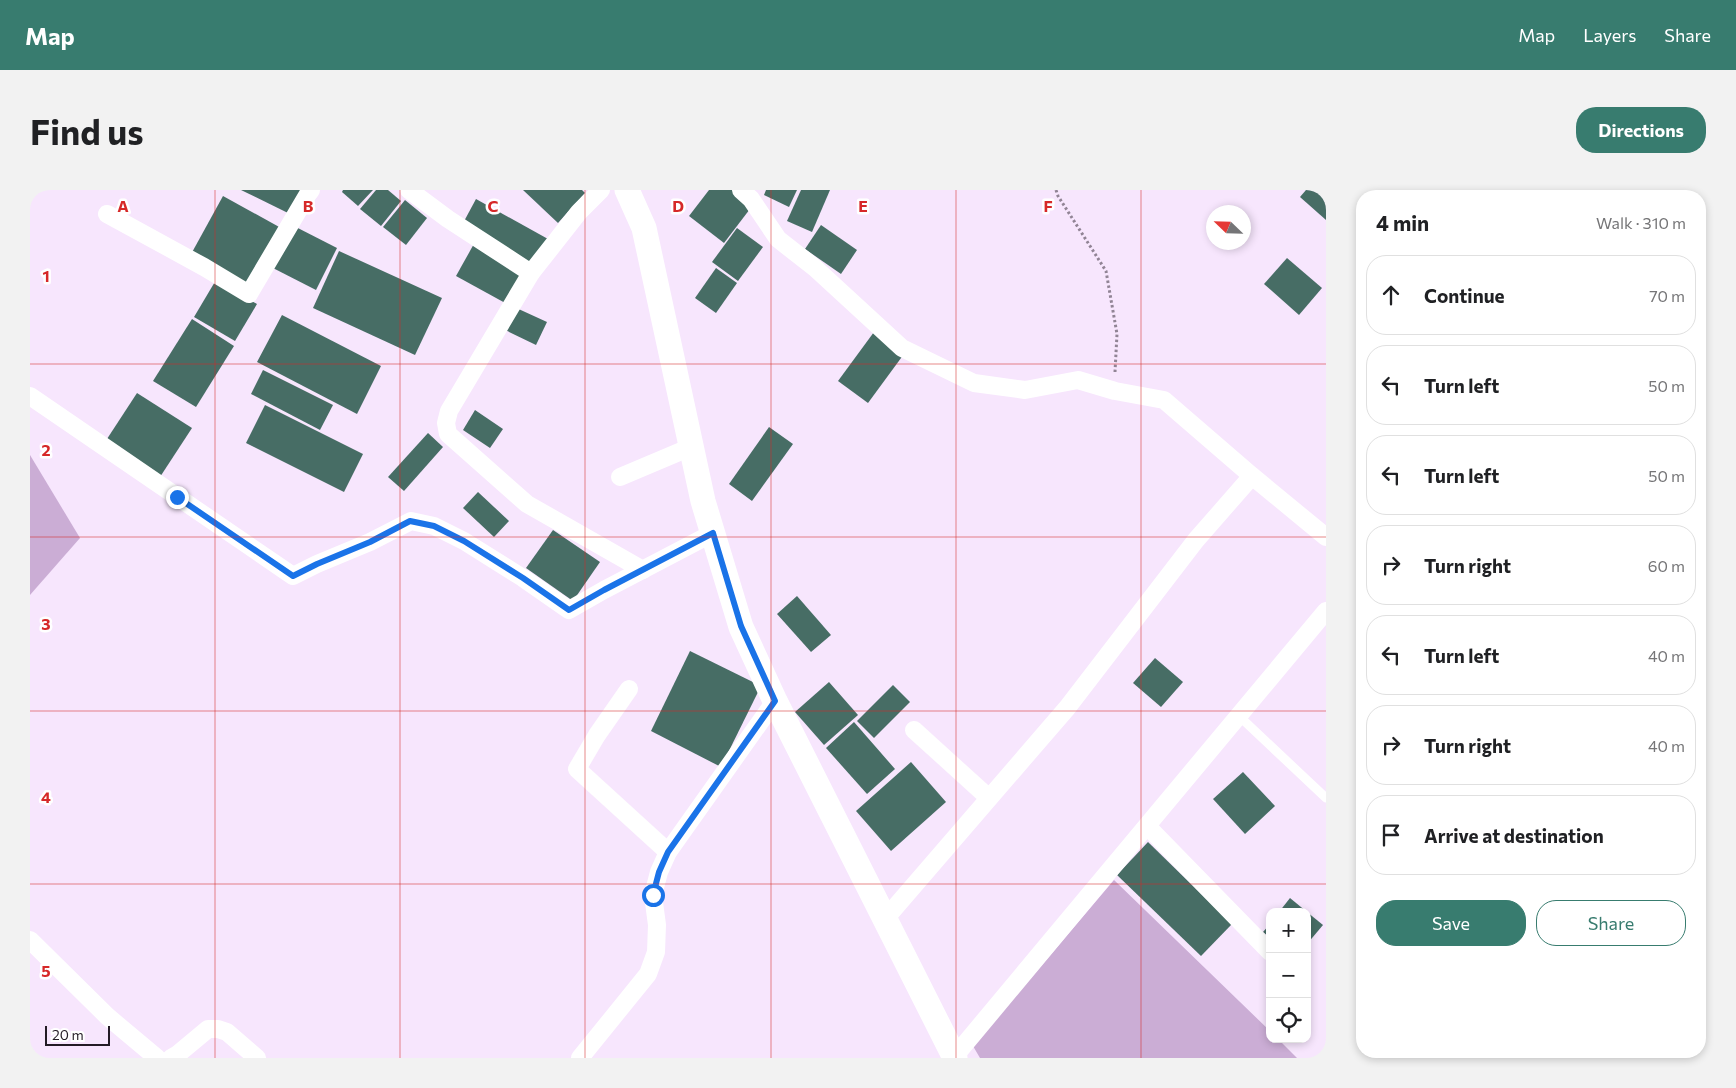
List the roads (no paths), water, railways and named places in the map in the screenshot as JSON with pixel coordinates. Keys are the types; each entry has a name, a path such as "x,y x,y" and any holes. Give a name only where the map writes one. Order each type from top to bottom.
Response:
{"street":[{"path":"107,214 249,294 311,190"},
{"path":"409,190 448,219 531,273"},
{"path":"600,190 579,212 531,273 449,411 446,423 448,434 527,504 643,570"},
{"path":"627,190 644,228 703,501 741,626 775,701 955,1058 1326,611"},
{"path":"741,190 751,199 778,239 814,268 902,348 974,383 1025,390 1078,380 1114,391 1164,400 1326,537"},
{"path":"30,396 293,576 370,542 410,521 434,526 464,541 569,610 713,533"},
{"path":"620,478 692,447"},
{"path":"885,919 1067,708 1196,540 1252,476"},
{"path":"629,689 597,735 577,769 668,852"},
{"path":"580,1058 648,974 656,952 653,895 659,872 668,852 775,701"},
{"path":"914,730 989,798"},
{"path":"1148,826 1266,948"},
{"path":"30,940 107,1016 157,1058"},
{"path":"171,1058 208,1029 218,1029 226,1032 257,1058"}],"lane":[{"path":"1239,716 1326,798"}]}
